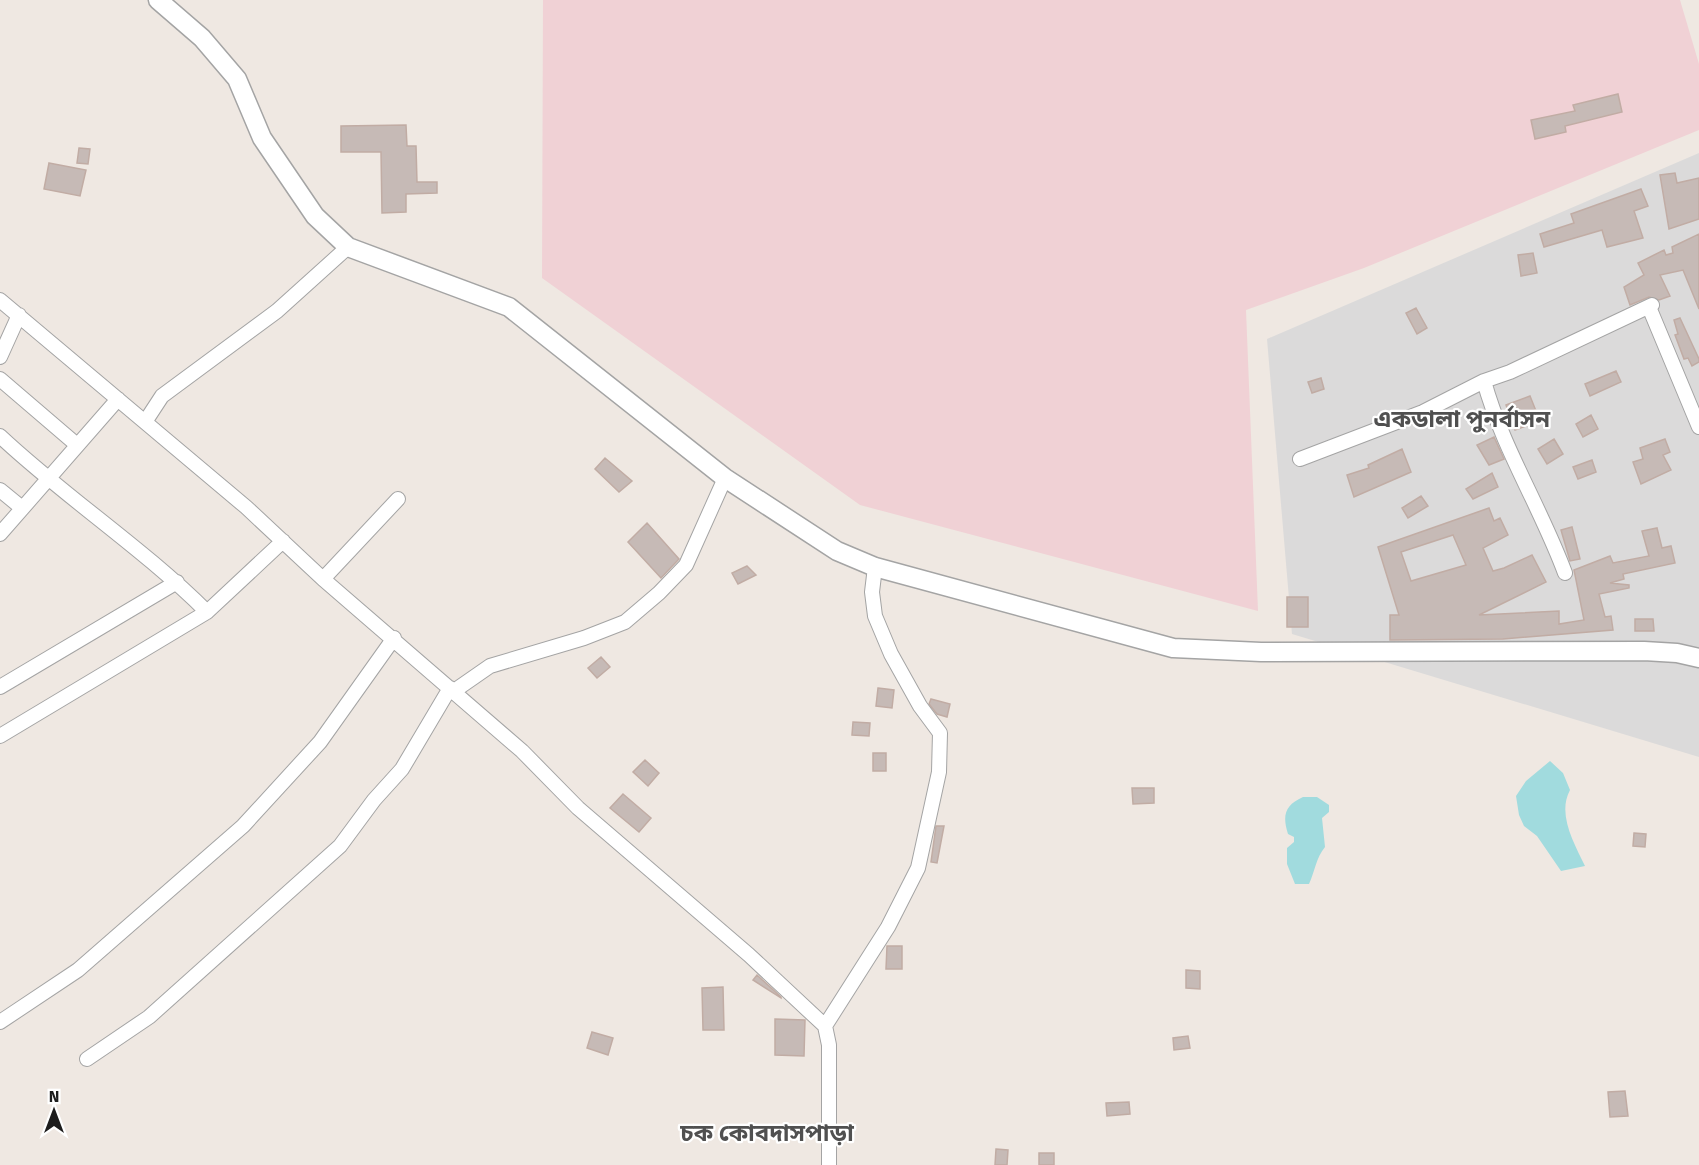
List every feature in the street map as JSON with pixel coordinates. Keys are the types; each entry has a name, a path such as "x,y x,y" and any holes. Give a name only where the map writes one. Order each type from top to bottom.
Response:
{"street":[{"path":"158,0 202,38 237,79 262,138 315,216 348,247 509,307 725,478 837,551 875,567 1173,648 1261,652 1644,651 1677,653 1699,658"},
{"path":"145,422 162,396 278,311 348,247"},
{"path":"0,300 145,422 452,689 522,751 578,808 749,955 825,1026 829,1045 829,1165"},
{"path":"1300,459 1423,412 1484,381 1510,372 1651,306 1699,427"},
{"path":"0,357 19,315"},
{"path":"0,379 77,445"},
{"path":"1484,381 1505,436 1550,533 1565,573"},
{"path":"0,534 118,399"},
{"path":"0,436 47,478 177,582 207,612"},
{"path":"87,1059 149,1017 340,846 374,800 402,769 452,689 490,666 584,638 625,622 659,593 686,565 725,478"},
{"path":"0,490 22,508"},
{"path":"323,579 398,500"},
{"path":"0,736 207,612 283,541"},
{"path":"825,1026 888,927 918,868 939,772 940,733 920,706 891,654 875,616 872,592 875,567"},
{"path":"0,687 177,582"},
{"path":"0,1022 78,970 243,826 320,742 394,639"}],"shaded area":[{"path":"543,0 1680,0 1699,64 1699,130 1364,268 1246,310 1258,611 860,505 542,278"},
{"path":"1699,153 1699,757 1292,634 1267,339"}],"water":[{"path":"1550,761 1563,773 1570,790 1566,799 1566,819 1585,866 1561,871 1537,836 1524,826 1519,815 1516,796 1526,781"},
{"path":"1303,797 1317,797 1329,805 1329,812 1322,818 1325,847 1309,884 1295,884 1287,864 1287,848 1294,842 1294,837 1288,834 1285,816 1292,803"}],"building":[{"path":"1618,94 1622,112 1565,126 1566,132 1535,139 1531,120 1575,111 1573,105"},
{"path":"406,125 407,146 416,146 417,182 437,182 437,193 406,194 406,212 382,213 381,152 341,152 341,126"},
{"path":"79,148 90,149 88,164 77,163"},
{"path":"49,163 86,170 80,196 44,189"},
{"path":"1675,173 1677,183 1699,178 1699,219 1669,229 1660,175"},
{"path":"1641,189 1648,206 1634,211 1643,238 1607,247 1602,230 1544,247 1540,234 1574,223 1571,214"},
{"path":"1699,234 1699,309 1683,270 1660,275 1670,296 1659,300 1649,297 1630,305 1624,287 1644,275 1638,263 1664,250 1666,255 1673,253 1672,247"},
{"path":"1533,253 1537,273 1521,276 1518,255"},
{"path":"1416,308 1427,328 1417,334 1406,313"},
{"path":"1680,318 1699,359 1699,362 1692,366 1688,358 1684,359 1675,335 1678,334 1674,320"},
{"path":"1616,371 1621,382 1590,396 1585,384"},
{"path":"1321,378 1324,389 1312,393 1308,382"},
{"path":"1530,396 1540,421 1515,430 1506,405"},
{"path":"1591,415 1598,429 1583,437 1576,424"},
{"path":"1494,437 1504,459 1489,465 1477,445"},
{"path":"1554,439 1563,454 1547,464 1538,449"},
{"path":"1665,439 1670,452 1663,455 1671,470 1641,484 1633,462 1643,459 1640,448"},
{"path":"1402,449 1411,472 1354,497 1347,475 1369,468 1368,465"},
{"path":"605,458 632,481 619,492 595,469"},
{"path":"1592,460 1596,472 1578,479 1573,467"},
{"path":"1492,473 1498,487 1473,499 1466,489"},
{"path":"1421,496 1428,506 1408,518 1402,508"},
{"path":"1489,508 1494,521 1500,518 1508,535 1483,548 1493,571 1532,555 1546,582 1479,615 1559,611 1559,624 1584,620 1574,570 1610,556 1613,563 1649,556 1642,531 1657,528 1662,548 1671,546 1675,563 1623,574 1624,579 1610,583 1629,585 1629,588 1599,594 1605,617 1611,616 1613,630 1503,639 1390,640 1390,615 1399,615 1378,547","holes":["1453,535 1466,565 1411,581 1401,552"]},
{"path":"647,523 679,559 661,578 628,542"},
{"path":"1572,527 1580,559 1570,561 1561,530"},
{"path":"747,566 756,575 738,584 732,573"},
{"path":"1287,597 1308,597 1308,627 1287,627"},
{"path":"1635,619 1653,619 1654,631 1635,631"},
{"path":"601,657 610,667 597,678 588,668"},
{"path":"878,688 894,690 892,708 876,706"},
{"path":"931,699 950,704 947,717 937,714 929,704"},
{"path":"853,722 870,723 869,736 852,735"},
{"path":"873,753 886,753 886,771 873,771"},
{"path":"645,760 659,773 648,786 633,772"},
{"path":"1132,788 1154,788 1154,803 1133,804"},
{"path":"623,794 651,818 639,832 610,808"},
{"path":"936,826 944,826 937,863 931,862"},
{"path":"1634,833 1646,834 1645,847 1633,846"},
{"path":"887,946 902,946 902,969 886,969"},
{"path":"1186,970 1200,971 1200,989 1186,988"},
{"path":"757,975 781,997 781,998 753,980"},
{"path":"723,987 724,1030 703,1030 702,988"},
{"path":"775,1019 805,1020 804,1056 775,1055"},
{"path":"592,1032 613,1038 608,1055 587,1048"},
{"path":"1188,1036 1190,1048 1174,1050 1173,1038"},
{"path":"1625,1091 1628,1116 1610,1117 1608,1092"},
{"path":"1129,1102 1130,1114 1107,1116 1106,1103"},
{"path":"996,1149 1008,1150 1007,1165 995,1165"},
{"path":"1039,1153 1054,1153 1054,1165 1039,1165"}],"district":[{"name":"একডালা পুনর্বাসন","path":"1462,419"},
{"name":"চক কোবদাসপাড়া","path":"767,1133"}]}
